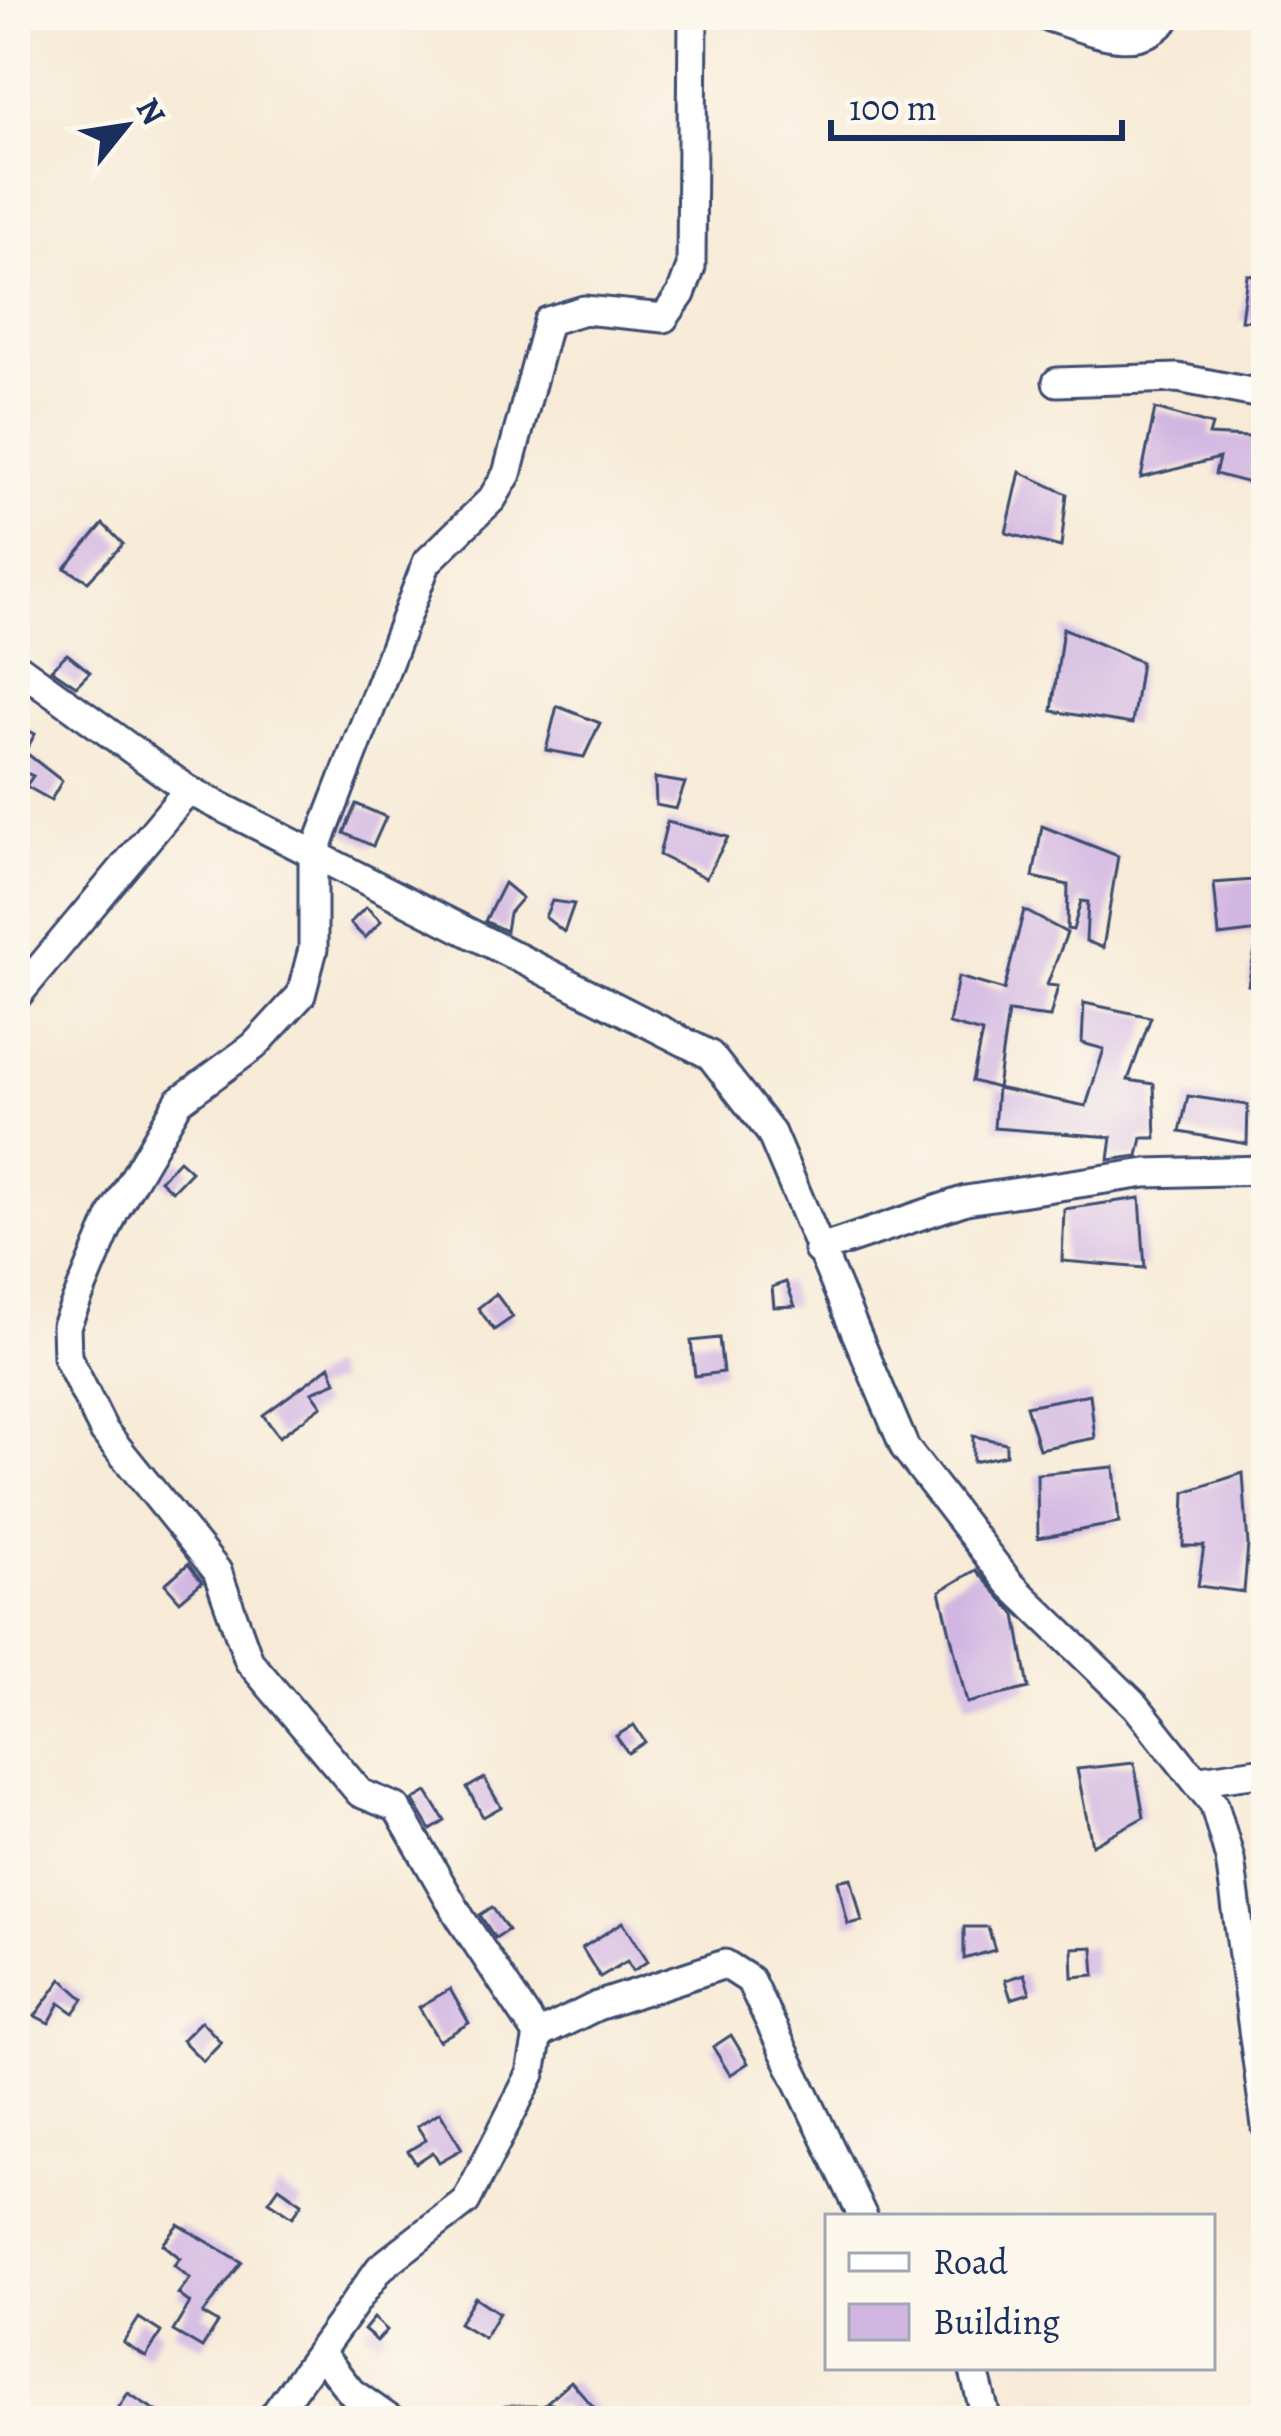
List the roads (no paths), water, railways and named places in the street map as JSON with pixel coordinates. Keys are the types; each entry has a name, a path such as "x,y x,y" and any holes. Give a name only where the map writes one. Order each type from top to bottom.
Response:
{"street":[{"path":"269,2421 380,2268 466,2201 531,2074 538,2035 461,1919 398,1808 360,1793 249,1661 218,1571 104,1431 67,1357 66,1326 115,1213 178,1101 254,1046 301,995 314,949 313,858 428,562 493,499 507,474 548,321 584,310 664,318 682,294 692,245 693,15"},
{"path":"1042,15 1131,40 1160,27 1169,15"},
{"path":"1057,382 1178,379 1266,395"},
{"path":"15,665 188,790 313,858 710,1055 771,1133 881,1400 928,1483 1010,1584 1136,1706 1200,1780 1224,1828 1266,2126"},
{"path":"15,998 188,790"},
{"path":"818,1250 966,1200 1146,1173 1266,1170"},
{"path":"1200,1780 1266,1771"},
{"path":"538,2035 597,2006 725,1964 750,1980 862,2214"},
{"path":"321,2354 351,2392 392,2421"},
{"path":"974,2370 987,2421"},
{"path":"508,2421 554,2421"}]}
